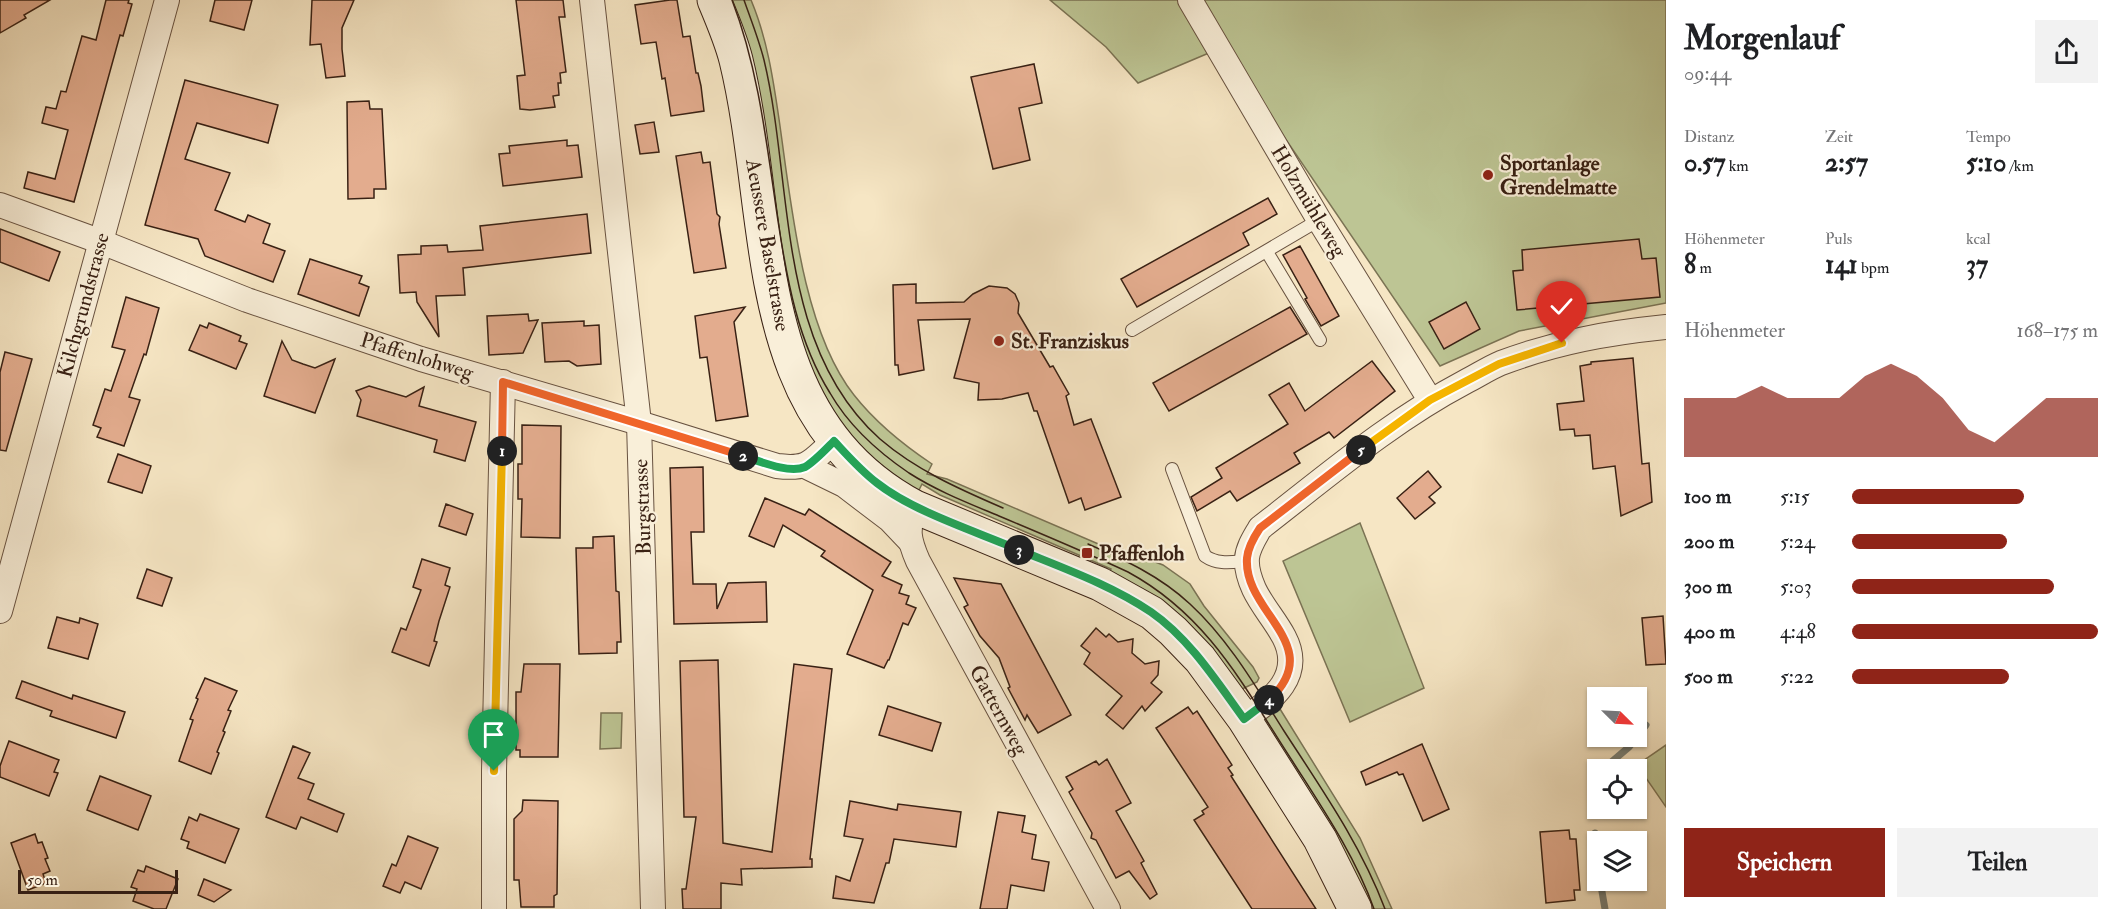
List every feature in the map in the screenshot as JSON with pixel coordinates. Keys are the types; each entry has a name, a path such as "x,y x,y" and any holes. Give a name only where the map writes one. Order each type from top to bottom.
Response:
{"main road":[{"name":"Aeussere Baselstrasse","path":"714,0 736,59 775,309 799,385 834,441 877,483 915,507 1100,584 1152,613 1173,631 1200,659 1244,719 1320,839 1355,909"}],"street":[{"name":"Kilchgrundstrasse","path":"0,611 166,0"},
{"name":"Burgstrasse","path":"592,0 639,423 653,909"},
{"name":"Holzmühleweg","path":"1190,0 1319,220 1430,400"},
{"name":"Pfaffenlohweg","path":"0,205 99,241 247,300 421,359 777,466 794,468 805,466"},
{"path":"1244,719 1259,709 1281,688 1286,680 1290,660 1284,637 1260,601 1249,578 1247,561 1252,542 1260,528 1430,400 1499,364 1562,343 1612,332 1666,327"},
{"path":"494,909 494,771 503,382"},
{"path":"834,441 805,466 844,485 890,520 909,540"},
{"path":"909,540 909,525 915,507"},
{"name":"Gatternweg","path":"909,540 918,561 1108,909"}],"lane":[{"path":"1132,330 1319,220"},
{"path":"1267,252 1320,340"},
{"path":"1172,469 1205,556 1222,562 1247,561"}],"green space":[{"path":"723,0 751,0 757,14 772,73 794,225 811,301 822,336 836,368 854,395 890,432 932,464 927,474 947,479 1117,552 1119,548 1163,565 1190,584 1204,606 1253,667 1259,678 1257,682 1242,689 1109,575 1111,569 940,495 922,484 917,494 848,438 798,346"},
{"name":"Sportanlage Grendelmatte","path":"1050,0 1666,0 1666,303 1519,331 1440,366 1223,47 1138,83 1106,47"},
{"path":"1360,523 1424,688 1350,722 1283,561"},
{"path":"1277,708 1280,709 1360,838 1392,909 1368,909 1260,719"},
{"path":"601,713 622,713 621,748 600,749"},
{"path":"1666,745 1666,807 1647,779 1646,759"}],"building":[{"path":"0,0 50,0 24,15 26,18 0,33"},
{"path":"106,0 129,0 128,3 132,4 123,36 120,35 74,202 24,188 28,172 55,179 68,130 42,123 46,107 56,109 61,91 66,92 82,36 96,40"},
{"path":"215,0 252,0 244,30 210,21"},
{"path":"312,0 354,0 342,28 345,76 326,78 321,44 310,45"},
{"path":"516,0 563,0 565,17 559,17 566,72 560,73 559,95 553,96 555,107 520,109 517,76 525,75"},
{"path":"677,0 683,37 690,36 704,111 671,116 656,42 641,44 635,5"},
{"path":"1034,64 1042,103 1019,108 1030,160 993,169 971,77"},
{"path":"185,80 278,105 268,143 197,123 185,159 230,173 215,210 245,222 248,215 270,224 263,243 285,251 273,282 205,256 198,239 145,225"},
{"path":"369,101 370,109 382,109 386,189 374,189 374,198 348,199 347,102"},
{"path":"654,122 659,152 640,154 635,125"},
{"path":"567,140 567,146 578,145 582,177 503,186 499,154 510,153 509,146"},
{"path":"701,152 703,163 710,162 726,268 694,273 676,156"},
{"path":"1268,198 1277,214 1243,233 1249,245 1137,307 1121,279"},
{"path":"587,214 591,253 463,268 465,295 436,296 439,337 417,302 416,292 400,293 398,255 421,254 421,246 447,245 448,252 483,250 480,226"},
{"path":"0,229 60,252 49,281 0,262"},
{"path":"1639,239 1642,259 1656,258 1660,297 1517,310 1513,271 1523,270 1522,250"},
{"path":"1300,246 1339,316 1321,326 1283,255"},
{"path":"310,259 362,276 359,283 369,287 359,316 298,294"},
{"path":"916,284 916,303 964,302 973,294 989,286 1007,288 1015,294 1019,303 1018,313 1069,394 1066,396 1074,425 1091,419 1121,497 1085,510 1081,498 1069,503 1037,411 1034,411 1028,393 1002,399 978,400 979,383 954,378 970,319 918,320 924,370 899,375 898,365 895,365 893,285"},
{"path":"126,297 159,308 146,355 144,354 129,397 140,400 124,446 97,437 101,428 93,425 105,389 111,391 125,350 112,347"},
{"path":"1466,302 1480,329 1444,349 1429,322"},
{"path":"745,307 734,322 748,416 716,421 707,357 700,358 695,316"},
{"path":"1290,307 1307,334 1169,411 1153,383"},
{"path":"528,314 529,321 538,320 523,353 489,355 487,316"},
{"path":"584,321 584,326 599,325 601,364 577,366 569,361 545,362 542,323"},
{"path":"209,323 241,336 239,341 247,344 236,369 189,350 200,325 207,328"},
{"path":"282,341 292,360 303,364 315,368 335,359 315,413 264,396"},
{"path":"5,352 32,359 6,451 0,450 0,372"},
{"path":"1633,358 1642,464 1649,463 1652,502 1621,516 1615,466 1593,469 1590,435 1575,436 1574,429 1560,430 1557,404 1584,401 1580,366 1591,364 1591,362"},
{"path":"1372,361 1395,391 1334,438 1329,432 1294,453 1300,463 1237,501 1230,491 1197,511 1191,497 1222,478 1216,468 1288,424 1269,395 1289,383 1305,411"},
{"path":"369,386 406,397 424,387 419,406 476,422 465,461 434,452 437,440 357,416 361,400 356,391"},
{"path":"522,425 561,426 560,538 521,537 522,499 518,499 518,464 522,464"},
{"path":"118,454 151,466 142,493 108,482"},
{"path":"703,467 704,532 691,532 693,584 716,584 717,609 728,583 766,582 767,622 674,624 670,468"},
{"path":"1428,471 1441,487 1429,497 1435,503 1415,519 1397,498"},
{"path":"765,498 805,515 809,509 891,562 882,576 902,585 899,593 909,596 906,604 916,608 908,625 903,623 884,668 847,654 873,590 821,556 825,551 783,525 774,547 749,536"},
{"path":"446,504 473,514 466,535 439,526"},
{"path":"614,536 621,642 617,642 617,653 579,654 576,548 593,548 593,537"},
{"path":"422,559 450,568 445,585 450,587 439,621 434,641 437,642 429,666 392,652 401,628 406,630 421,590 413,587"},
{"path":"147,569 172,578 162,606 137,598"},
{"path":"954,578 1001,584 1071,715 1038,733 1027,715 1025,720 1008,688 1010,687 999,658 980,636 964,607 968,605"},
{"path":"1663,616 1666,664 1646,665 1642,618"},
{"path":"57,617 79,623 80,618 98,624 88,659 48,648"},
{"path":"1096,628 1106,637 1109,634 1118,642 1133,639 1132,653 1145,664 1159,661 1158,675 1151,683 1162,692 1145,711 1142,706 1123,729 1106,715 1122,696 1084,664 1090,653 1081,646"},
{"path":"718,660 723,843 772,852 794,664 832,669 810,859 812,859 812,867 741,869 742,885 721,883 721,909 683,909 682,889 686,889 696,817 684,817 680,661"},
{"path":"524,664 560,664 558,757 520,757 520,750 516,750 516,692 521,692"},
{"path":"205,678 237,691 228,710 231,711 211,774 179,761 193,720 190,719 198,699 196,698"},
{"path":"22,681 72,699 73,695 125,712 116,738 50,716 52,711 16,698"},
{"path":"888,706 941,723 932,751 879,735"},
{"path":"1188,707 1193,714 1197,711 1232,765 1228,768 1233,775 1231,776 1316,909 1252,909 1194,820 1204,814 1202,811 1208,807 1156,728"},
{"path":"9,741 59,760 54,772 58,773 49,796 0,777 0,766"},
{"path":"1422,744 1449,809 1423,821 1403,774 1399,775 1397,772 1366,785 1361,772"},
{"path":"293,746 310,753 298,778 314,784 308,799 344,814 337,832 301,817 296,829 266,817"},
{"path":"1107,759 1131,803 1116,811 1144,861 1141,863 1157,894 1150,899 1129,871 1116,878 1096,840 1091,838 1092,833 1069,792 1073,789 1066,777 1096,761 1099,765"},
{"path":"100,776 151,796 138,830 87,810"},
{"path":"523,800 558,801 557,894 554,896 554,907 521,907 519,880 514,880 514,819 522,811"},
{"path":"850,801 897,810 898,804 961,812 956,847 894,839 889,863 886,863 874,903 833,898 836,876 850,881 863,839 844,836"},
{"path":"998,812 1025,816 1022,832 1036,835 1032,859 1049,862 1044,891 1011,885 1007,909 980,909"},
{"path":"200,814 239,829 225,863 187,848 189,842 181,839 189,817 197,821"},
{"path":"1569,830 1570,839 1576,839 1580,890 1574,890 1575,900 1546,903 1540,832"},
{"path":"35,834 38,843 42,842 50,871 43,874 46,883 28,890 11,843"},
{"path":"408,836 438,848 421,889 405,882 400,893 383,886 392,864 396,866"},
{"path":"146,866 178,879 166,909 154,909 133,901 137,889 131,887 138,870 144,872"},
{"path":"204,879 231,890 214,902 198,895"}],"waterway":[{"path":"1615,759 1629,747"},
{"path":"1602,891 1605,909"}],"tram line":[{"path":"732,0 756,81 795,310 819,373 838,405 875,447 897,465 920,479 953,496 1128,572 1181,610 1222,655 1258,707 1338,833 1358,870 1374,909"},
{"path":"744,0 764,60 773,108 794,261 805,311 822,358 846,401 880,439 923,469 1003,508"},
{"path":"1088,544 1129,563 1167,585 1190,604 1217,633 1252,681 1339,817 1364,862 1385,909"}],"place":[{"name":"Sportanlage Grendelmatte","path":"1488,175"},
{"name":"St. Franziskus","path":"999,341"},
{"name":"Pfaffenloh","path":"1087,553"}],"route":[{"path":"494,771 503,382 777,466 794,468 805,466 834,441 877,483 915,507 1100,584 1152,613 1200,659 1244,719 1259,709 1281,688 1286,680 1290,660 1284,637 1260,601 1249,578 1247,558 1260,528 1430,400 1499,364 1562,343"}]}
